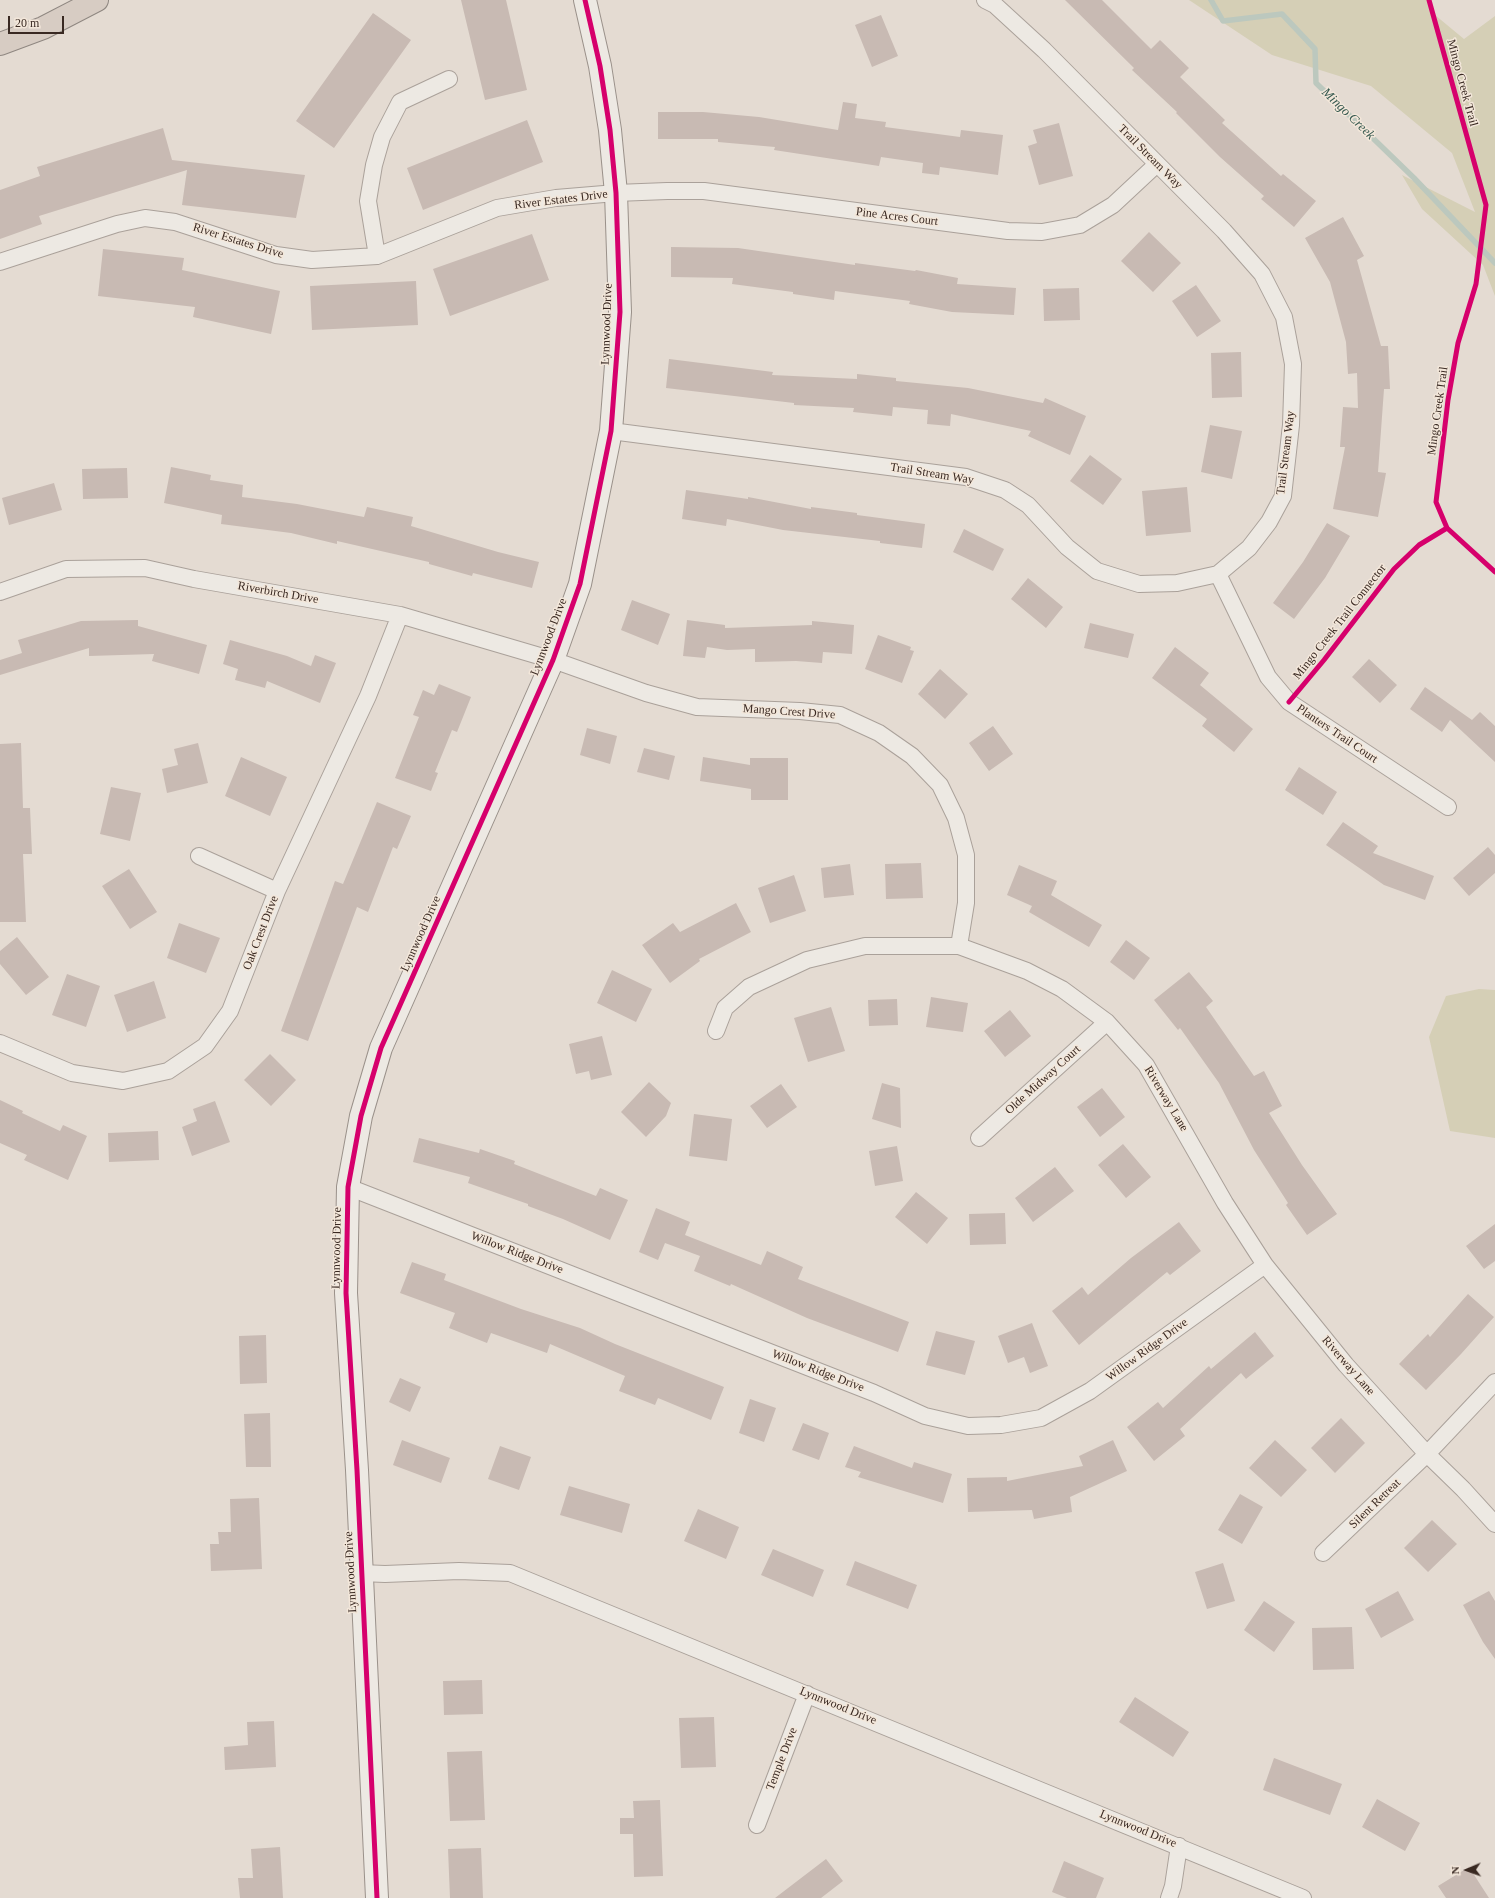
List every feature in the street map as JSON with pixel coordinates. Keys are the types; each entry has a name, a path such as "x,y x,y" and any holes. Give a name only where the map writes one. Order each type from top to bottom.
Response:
{"highway":[{"path":"0,44 43,28 97,0"}],"street":[{"name":"Lynnwood Drive","path":"377,1898 346,1293 348,1187 361,1116 381,1048 553,660 580,584 611,431 620,312 616,193 610,130 601,73 585,0"},
{"name":"Trail Stream Way","path":"611,431 966,476 1005,490 1028,505 1067,547 1096,571 1139,584 1177,582 1218,574 1249,548 1269,522 1283,496 1291,426 1293,364 1284,317 1262,274 1224,231 1044,50 995,5 985,0"},
{"path":"377,256 368,201 374,165 382,137 400,102 449,79"},
{"name":"Pine Acres Court","path":"616,193 704,192 1008,231 1042,232 1080,225 1113,205 1157,164"},
{"name":"River Estates Drive","path":"0,262 116,224 145,218 175,222 276,255 312,260 377,256 497,208 556,198 616,193"},
{"name":"Riverbirch Drive","path":"0,592 66,569 145,568 194,579 400,614 553,660"},
{"name":"Planters Trail Court","path":"1218,574 1268,677 1289,702 1448,807"},
{"name":"Oak Crest Drive","path":"0,1043 72,1074 123,1081 168,1071 205,1046 230,1011 277,891 368,696 400,614"},
{"name":"Mango Crest Drive","path":"553,660 646,693 697,707 800,711 840,715 879,733 912,756 940,785 956,818 966,855 966,904 959,946"},
{"path":"199,856 277,891"},
{"name":"Riverway Lane","path":"716,1031 725,1008 749,987 807,960 865,946 959,946 1027,971 1062,989 1107,1022 1146,1065 1225,1203 1265,1265 1346,1366 1426,1454 1463,1489 1495,1524"},
{"name":"Olde Midway Court","path":"979,1138 1107,1022"},
{"name":"Willow Ridge Drive","path":"348,1187 874,1393 925,1416 968,1426 1001,1425 1041,1418 1090,1391 1265,1265"},
{"name":"Silent Retreat","path":"1323,1553 1426,1454 1495,1382"},
{"name":"Lynnwood Drive","path":"361,1573 385,1574 459,1571 510,1573 1180,1846 1303,1898"},
{"name":"Temple Drive","path":"757,1825 807,1694"},
{"path":"1169,1898 1173,1886 1180,1846"}],"shaded area":[{"path":"1189,0 1429,0 1435,15 1464,39 1495,16 1495,296 1483,265 1422,209 1402,175 1475,212 1452,153 1371,86 1272,55"},
{"path":"1479,989 1495,990 1495,1138 1450,1131 1429,1037 1446,996"}],"building":[{"path":"461,0 506,0 527,90 485,100"},
{"path":"1065,0 1102,0 1151,49 1160,40 1189,68 1180,77 1225,120 1222,123 1281,176 1283,174 1316,201 1294,227 1261,199 1264,196 1220,157 1176,113 1177,112 1132,70 1134,68"},
{"path":"373,13 411,40 334,148 296,121"},
{"path":"881,15 898,56 872,67 855,25"},
{"path":"843,102 857,104 855,118 886,122 885,127 960,137 961,130 1003,135 998,175 940,167 939,175 922,173 923,163 881,157 879,166 774,150 775,147 718,142 718,139 658,139 658,112 703,112 759,117 838,130"},
{"path":"527,120 543,162 423,210 407,168"},
{"path":"1059,123 1073,176 1039,185 1028,146 1037,143 1033,130"},
{"path":"163,128 172,160 305,175 296,218 182,205 187,170 39,216 42,224 0,239 0,190 40,176 37,167"},
{"path":"1343,217 1364,256 1357,260 1381,346 1388,346 1390,389 1384,389 1378,472 1386,473 1378,517 1333,509 1345,447 1340,447 1343,407 1358,408 1357,373 1348,374 1346,342 1330,282 1305,238"},
{"path":"1149,232 1181,263 1153,292 1121,261"},
{"path":"532,234 549,280 450,316 433,269"},
{"path":"671,247 738,248 855,265 855,263 916,270 958,278 957,284 1016,288 1014,315 952,312 909,304 910,301 835,291 834,300 793,294 793,292 732,284 733,278 671,277"},
{"path":"103,249 184,258 182,270 280,291 271,334 193,317 195,307 98,296"},
{"path":"416,281 418,325 312,330 310,286"},
{"path":"1196,285 1221,321 1197,337 1172,301"},
{"path":"1079,288 1080,320 1044,321 1043,289"},
{"path":"1241,352 1242,397 1212,398 1211,353"},
{"path":"669,359 773,372 772,375 857,379 857,374 896,378 896,381 968,388 1043,403 1045,398 1086,416 1070,455 1028,436 1031,431 951,414 950,426 927,424 928,410 893,407 892,416 853,412 854,408 794,405 794,403 666,388"},
{"path":"1210,425 1242,431 1232,479 1201,472"},
{"path":"1090,455 1122,479 1103,505 1070,481"},
{"path":"171,467 211,475 210,480 243,485 242,497 297,504 364,517 367,507 413,517 411,526 498,552 539,562 532,588 473,573 472,576 429,564 429,562 337,541 337,544 291,533 221,524 222,515 164,503"},
{"path":"127,468 128,498 83,499 82,469"},
{"path":"54,483 62,510 9,525 2,498"},
{"path":"1187,487 1191,532 1146,536 1142,491"},
{"path":"686,490 748,499 748,497 811,509 811,507 857,513 857,515 925,524 922,548 880,543 880,541 783,530 727,519 726,526 682,519"},
{"path":"1327,523 1350,536 1325,578 1294,619 1273,603 1303,562"},
{"path":"964,529 1004,549 993,571 953,552"},
{"path":"1028,578 1063,607 1046,628 1011,599"},
{"path":"632,600 670,614 658,645 621,630"},
{"path":"138,620 138,626 207,645 199,674 152,661 154,654 89,656 89,648 0,675 0,660 22,653 18,640 81,621"},
{"path":"687,620 725,625 725,628 812,625 812,621 854,625 852,654 823,652 822,663 796,661 755,662 755,649 727,650 707,647 705,658 683,656"},
{"path":"1090,623 1134,634 1128,658 1084,648"},
{"path":"878,635 911,647 910,650 914,651 902,683 865,669"},
{"path":"230,640 287,656 311,666 315,655 336,663 320,703 267,681 265,688 235,680 238,669 223,664"},
{"path":"1175,647 1209,673 1200,685 1253,729 1234,752 1202,726 1207,719 1152,678"},
{"path":"1369,659 1397,685 1380,703 1352,677"},
{"path":"940,669 968,694 945,719 918,694"},
{"path":"439,684 471,697 457,732 452,730 435,772 438,773 431,791 395,778 419,717 413,715 423,690 434,695"},
{"path":"1425,687 1472,720 1480,712 1495,726 1495,762 1450,720 1442,732 1410,709"},
{"path":"993,726 1013,754 989,771 969,743"},
{"path":"587,728 617,736 610,764 580,755"},
{"path":"21,743 23,808 30,808 32,854 23,854 26,922 0,922 0,744"},
{"path":"198,743 208,783 167,793 162,769 178,765 174,749"},
{"path":"644,748 675,756 669,780 637,772"},
{"path":"241,757 287,777 270,816 225,796"},
{"path":"703,757 750,765 750,758 788,758 788,800 751,800 751,789 700,781"},
{"path":"1299,767 1337,792 1323,815 1285,790"},
{"path":"111,787 141,793 130,841 100,834"},
{"path":"377,802 411,816 397,849 393,847 368,912 357,907 308,1041 281,1031 335,881 343,884"},
{"path":"1343,822 1378,846 1373,853 1434,876 1425,900 1384,885 1326,845"},
{"path":"1488,847 1495,855 1495,873 1469,896 1453,878"},
{"path":"921,863 923,898 886,899 885,864"},
{"path":"850,864 854,895 824,898 821,868"},
{"path":"1019,865 1057,881 1051,895 1102,925 1089,947 1029,912 1032,906 1007,895"},
{"path":"129,869 157,912 130,929 102,886"},
{"path":"794,875 806,911 770,923 758,888"},
{"path":"736,903 751,932 699,959 700,961 670,983 642,945 673,923 680,932"},
{"path":"179,923 220,938 206,973 167,958"},
{"path":"17,937 49,977 26,995 0,964 0,951"},
{"path":"1126,940 1150,958 1134,980 1110,962"},
{"path":"612,970 652,989 636,1022 597,1003"},
{"path":"1189,972 1213,1001 1206,1007 1254,1076 1264,1071 1282,1106 1269,1113 1302,1165 1337,1214 1307,1235 1286,1205 1288,1203 1254,1150 1219,1083 1180,1028 1178,1030 1154,1000"},
{"path":"67,974 100,986 86,1027 52,1015"},
{"path":"154,981 166,1018 127,1032 114,995"},
{"path":"931,997 968,1003 963,1032 926,1027"},
{"path":"897,999 898,1025 869,1026 868,1000"},
{"path":"831,1007 845,1051 808,1062 794,1018"},
{"path":"1010,1010 1031,1036 1005,1057 984,1031"},
{"path":"602,1036 612,1075 591,1080 589,1071 576,1074 569,1044"},
{"path":"270,1054 296,1080 271,1106 244,1080"},
{"path":"649,1082 671,1103 666,1116 646,1137 621,1112"},
{"path":"882,1083 900,1088 901,1128 872,1119"},
{"path":"781,1084 797,1107 767,1128 750,1106"},
{"path":"1102,1088 1125,1117 1100,1137 1077,1107"},
{"path":"0,1100 23,1111 22,1113 60,1131 63,1125 87,1136 68,1180 24,1160 27,1155 0,1143"},
{"path":"215,1101 230,1142 192,1156 182,1127 197,1121 193,1109"},
{"path":"694,1114 732,1119 727,1161 689,1156"},
{"path":"158,1131 159,1160 109,1162 108,1133"},
{"path":"419,1138 479,1153 480,1149 515,1161 514,1164 596,1196 600,1188 628,1200 610,1240 563,1219 528,1206 528,1204 468,1183 470,1177 413,1162"},
{"path":"1123,1144 1151,1177 1126,1198 1098,1165"},
{"path":"897,1146 903,1181 875,1186 869,1151"},
{"path":"1055,1167 1074,1191 1033,1222 1015,1198"},
{"path":"916,1192 948,1218 927,1244 895,1217"},
{"path":"656,1208 690,1222 685,1235 761,1265 767,1251 803,1267 798,1279 909,1322 898,1352 807,1318 731,1284 730,1286 694,1271 700,1256 665,1243 658,1260 639,1252"},
{"path":"1005,1213 1006,1244 970,1245 969,1214"},
{"path":"1179,1222 1201,1251 1170,1275 1167,1272 1079,1345 1052,1311 1082,1287 1088,1295 1131,1258"},
{"path":"1495,1224 1495,1261 1484,1269 1466,1246"},
{"path":"412,1262 446,1274 444,1280 521,1309 580,1328 615,1344 724,1387 711,1420 658,1398 655,1405 619,1391 625,1376 550,1344 547,1353 491,1333 487,1343 449,1328 455,1313 400,1293"},
{"path":"1468,1294 1494,1317 1426,1390 1399,1364 1428,1334 1430,1337"},
{"path":"1032,1323 1048,1366 1030,1373 1024,1357 1008,1363 998,1336"},
{"path":"936,1331 975,1341 965,1375 926,1365"},
{"path":"1255,1332 1274,1356 1246,1379 1241,1373 1180,1429 1185,1436 1154,1461 1127,1427 1158,1402 1163,1408 1209,1366 1211,1369"},
{"path":"266,1335 267,1383 240,1384 239,1336"},
{"path":"400,1378 421,1387 410,1412 389,1402"},
{"path":"750,1399 776,1408 764,1442 739,1433"},
{"path":"270,1413 271,1467 246,1467 244,1414"},
{"path":"1341,1418 1365,1443 1335,1473 1311,1448"},
{"path":"803,1423 829,1433 819,1460 792,1450"},
{"path":"402,1440 450,1458 441,1483 393,1465"},
{"path":"1113,1440 1127,1471 1070,1497 1072,1512 1034,1519 1032,1510 968,1512 967,1478 1007,1477 1007,1481 1083,1466 1079,1456"},
{"path":"1275,1440 1307,1470 1281,1497 1249,1468"},
{"path":"500,1446 531,1457 519,1490 488,1479"},
{"path":"854,1446 912,1468 914,1462 952,1474 943,1503 858,1477 861,1472 845,1467"},
{"path":"569,1486 630,1504 622,1533 560,1515"},
{"path":"1240,1494 1263,1507 1242,1544 1218,1530"},
{"path":"259,1498 262,1569 211,1571 210,1544 219,1544 218,1532 231,1532 230,1499"},
{"path":"698,1509 739,1527 726,1559 684,1541"},
{"path":"1432,1520 1457,1544 1428,1572 1404,1548"},
{"path":"773,1549 824,1570 813,1597 761,1575"},
{"path":"855,1561 917,1585 908,1609 846,1585"},
{"path":"1223,1563 1235,1601 1207,1609 1195,1572"},
{"path":"1398,1591 1414,1620 1381,1638 1365,1609"},
{"path":"1489,1591 1495,1601 1495,1659 1483,1642 1463,1605"},
{"path":"1264,1601 1295,1622 1274,1652 1244,1630"},
{"path":"1352,1627 1354,1669 1313,1670 1312,1628"},
{"path":"482,1680 483,1714 444,1715 443,1681"},
{"path":"1135,1697 1189,1732 1173,1757 1119,1722"},
{"path":"714,1717 716,1767 681,1768 679,1718"},
{"path":"274,1721 276,1767 225,1770 224,1747 248,1745 247,1722"},
{"path":"482,1751 485,1820 450,1821 447,1752"},
{"path":"1274,1758 1342,1784 1330,1815 1263,1790"},
{"path":"1377,1799 1420,1823 1405,1851 1362,1827"},
{"path":"660,1800 663,1876 634,1877 633,1834 620,1834 620,1818 634,1818 633,1801"},
{"path":"280,1847 283,1898 240,1898 238,1878 253,1878 251,1849"},
{"path":"481,1848 483,1898 450,1898 448,1849"},
{"path":"826,1859 843,1881 821,1898 775,1898"},
{"path":"1064,1861 1104,1878 1096,1898 1067,1898 1052,1892"},
{"path":"1469,1867 1489,1898 1446,1898 1438,1886"}],"waterway":[{"name":"Mingo Creek","path":"1211,0 1223,21 1282,14 1315,49 1316,83 1414,178 1495,263"}],"cycle path":[{"path":"377,1898 357,1470 346,1293 348,1187 361,1116 381,1048 553,660 580,584 611,431 620,312 616,193 610,130 600,66 585,0"},
{"name":"Mingo Creek Trail","path":"1429,0 1486,205 1476,284 1458,343 1448,400 1436,502 1447,528 1495,572"},
{"name":"Mingo Creek Trail Connector","path":"1289,702 1324,660 1394,569 1419,545 1447,528"}]}
